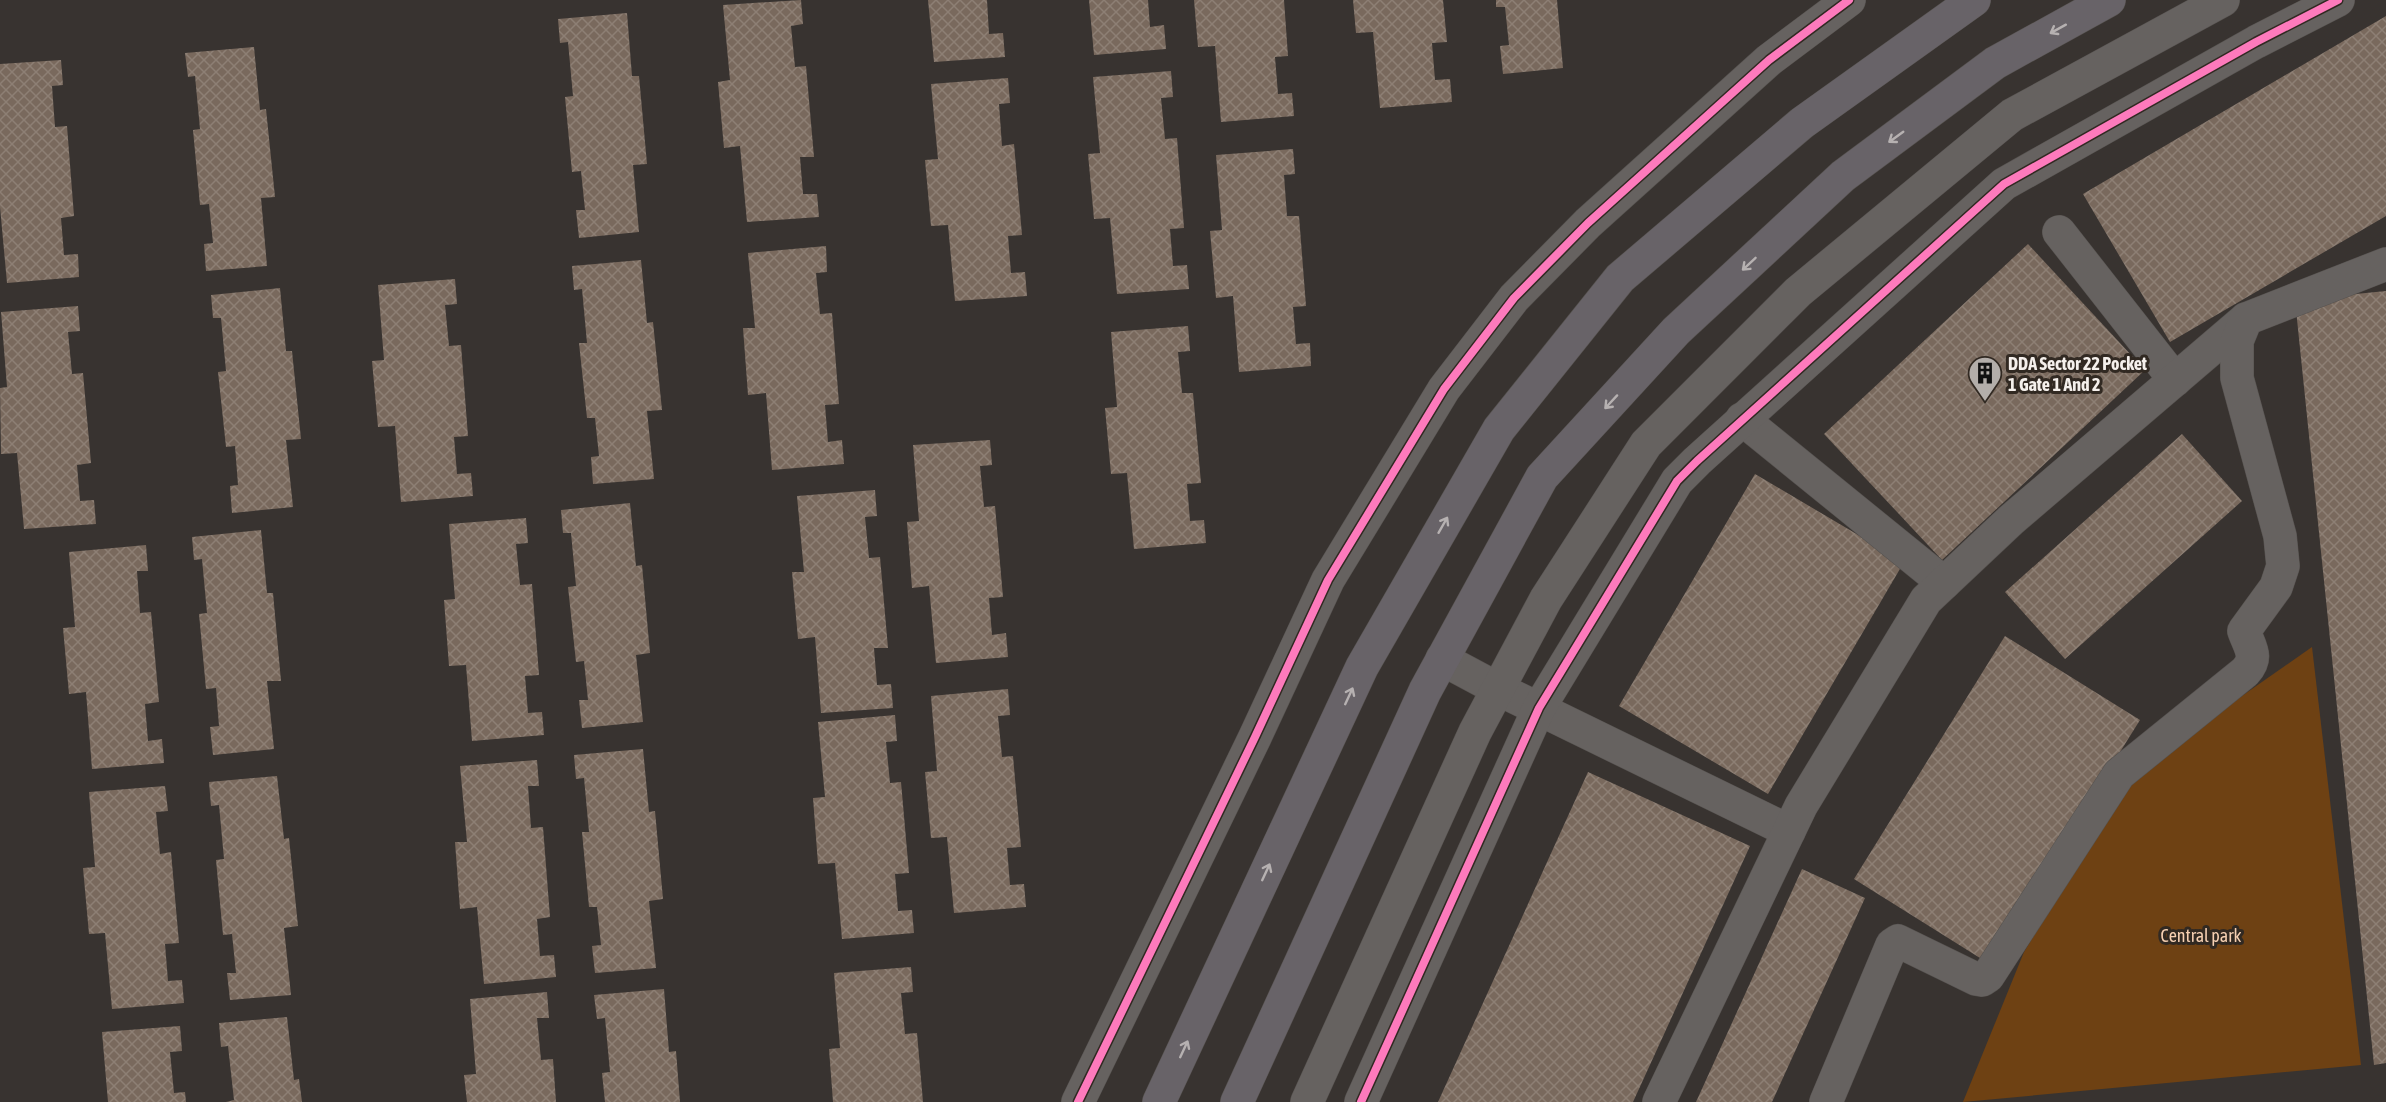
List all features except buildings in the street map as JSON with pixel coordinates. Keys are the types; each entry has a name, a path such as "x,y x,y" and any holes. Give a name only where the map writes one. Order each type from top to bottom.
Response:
{"main road":[{"path":"1159,1102 1362,667 1499,429 1620,278 1802,123 1974,0"},
{"path":"1237,1102 1425,691 1542,477 1676,331 1842,176 1995,63 2109,0"}],"street":[{"path":"1078,1102 1256,737 1328,580 1444,389 1514,298 1588,223 1769,60 1849,0"},
{"path":"1307,1102 1475,732 1546,599 1646,444 1798,292 2012,115 2223,0"},
{"path":"1361,1102 1539,708 1677,481 1742,419 2004,184 2256,42 2338,0"},
{"path":"2059,232 2175,380"},
{"path":"1659,1102 1801,806 1926,600 2011,520 2246,319 2386,264"},
{"path":"1826,1102 1892,945 1898,941 1976,979 1982,980 1988,976 2119,774 2245,672 2253,662 2244,631 2276,587 2283,566 2280,536 2237,378 2237,340 2246,319"},
{"path":"1742,419 1944,583"},
{"path":"1442,659 1498,689 1790,831"}],"green space":[{"name":"Central park","path":"2312,647 2361,1065 1963,1102 2024,952 2129,775"}],"cycle path":[{"path":"1078,1102 1255,737 1328,580 1444,389 1514,298 1588,223 1769,60 1849,0"},
{"path":"1361,1102 1539,708 1677,481 2004,184 2256,42 2338,0"}],"place":[{"name":"DDA Sector 22 Pocket 1 Gate 1 And 2","path":"1985,402"}]}
